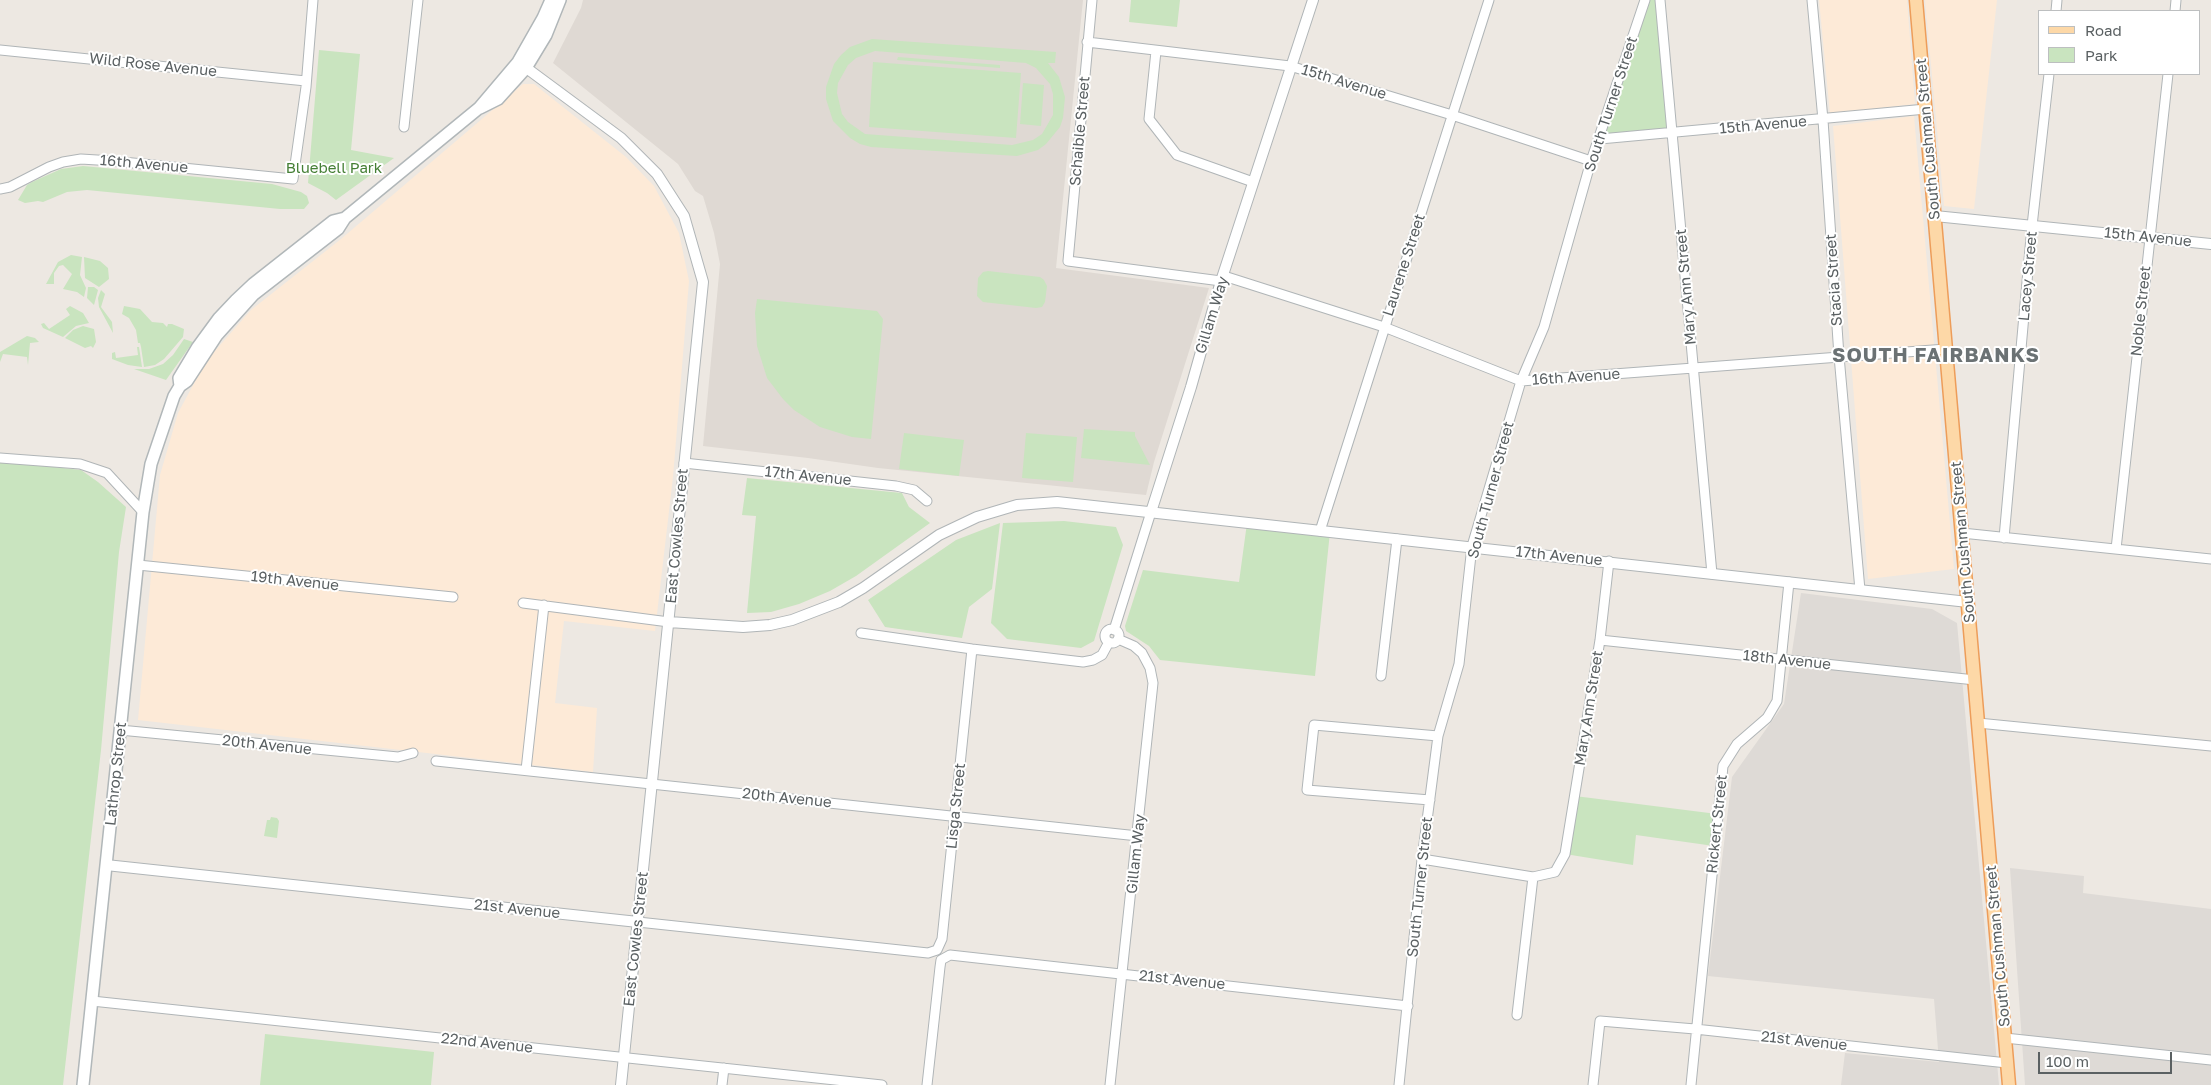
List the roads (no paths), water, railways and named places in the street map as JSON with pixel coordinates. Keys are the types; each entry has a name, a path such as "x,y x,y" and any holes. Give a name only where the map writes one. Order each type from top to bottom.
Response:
{"main road":[{"path":"522,65 550,0"},
{"path":"522,65 546,35 560,0"},
{"name":"South Cushman Street","path":"1916,0 2009,1085"},
{"name":"Lathrop Street","path":"84,1085 143,512 151,464 165,418 180,386 180,378 197,348 220,318 253,284 333,220 345,218 479,108 522,65"}],"street":[{"path":"306,81 313,0"},
{"path":"404,127 418,0"},
{"name":"Schaible Street","path":"1068,261 1092,0"},
{"name":"Gillam Way","path":"1110,1085 1138,836 1153,679 1150,668 1142,653 1134,646 1114,641 1118,633 1114,630 1191,387 1222,278 1313,0"},
{"name":"Laurene Street","path":"1320,531 1489,0"},
{"name":"South Turner Street","path":"1399,1085 1422,859 1438,736 1459,664 1472,546 1521,381 1544,327 1591,161 1600,139 1645,0"},
{"name":"Mary Ann Street","path":"1660,0 1712,574"},
{"name":"Stacia Street","path":"1812,0 1823,120 1839,356 1860,590"},
{"name":"15th Avenue","path":"1087,42 1290,66 1452,115 1591,161"},
{"name":"Wild Rose Avenue","path":"0,50 306,81"},
{"path":"1156,51 1149,119 1177,154 1253,182"},
{"name":"East Cowles Street","path":"522,65 621,138 656,174 684,216 703,282 621,1085"},
{"name":"Lacey Street","path":"2004,538 2032,226 2049,75"},
{"name":"Noble Street","path":"2116,549 2168,75"},
{"name":"16th Avenue","path":"0,189 10,187 49,167 81,159 113,160 293,179 306,81"},
{"name":"15th Avenue","path":"1600,139 1926,110"},
{"name":"15th Avenue","path":"1935,216 2211,244"},
{"name":"16th Avenue","path":"1068,261 1222,278 1384,327 1521,381 1946,349"},
{"path":"0,458 80,464 107,473 143,512"},
{"name":"17th Avenue","path":"684,463 896,486 914,490 927,502"},
{"name":"17th Avenue","path":"669,622 743,627 770,625 792,620 840,602 939,535 997,510 1037,503 1057,502 1609,561 1968,602"},
{"path":"1962,533 2211,559"},
{"path":"1381,676 1397,539"},
{"name":"Mary Ann Street","path":"1533,877 1554,872 1565,854 1600,640 1609,561"},
{"name":"19th Avenue","path":"138,564 453,596"},
{"name":"Rickert Street","path":"1691,1085 1695,1029 1723,766 1737,744 1767,718 1777,701 1783,660 1789,582"},
{"path":"523,603 669,622"},
{"path":"526,770 544,605"},
{"path":"862,633 972,649 1087,662 1102,655 1114,641"},
{"name":"18th Avenue","path":"1600,640 1974,680"},
{"name":"Lisga Street","path":"928,953 937,950 942,939 972,649"},
{"path":"1978,722 2211,746"},
{"path":"1430,800 1307,790 1314,725 1438,736"},
{"name":"20th Avenue","path":"120,730 398,757 413,753"},
{"name":"20th Avenue","path":"436,761 1138,836"},
{"path":"1422,859 1533,877 1517,1015"},
{"name":"21st Avenue","path":"106,865 928,953"},
{"name":"21st Avenue","path":"927,1085 941,960 950,955 1408,1006"},
{"name":"22nd Avenue","path":"92,1002 724,1068 819,1082 882,1085"},
{"name":"21st Avenue","path":"1593,1085 1600,1021 1695,1029 2007,1064"},
{"path":"2006,1038 2211,1060"},
{"path":"722,1085 724,1068"}],"district":[{"name":"SOUTH FAIRBANKS","path":"1936,356"}],"park label":[{"name":"Bluebell Park","path":"334,168"}]}
